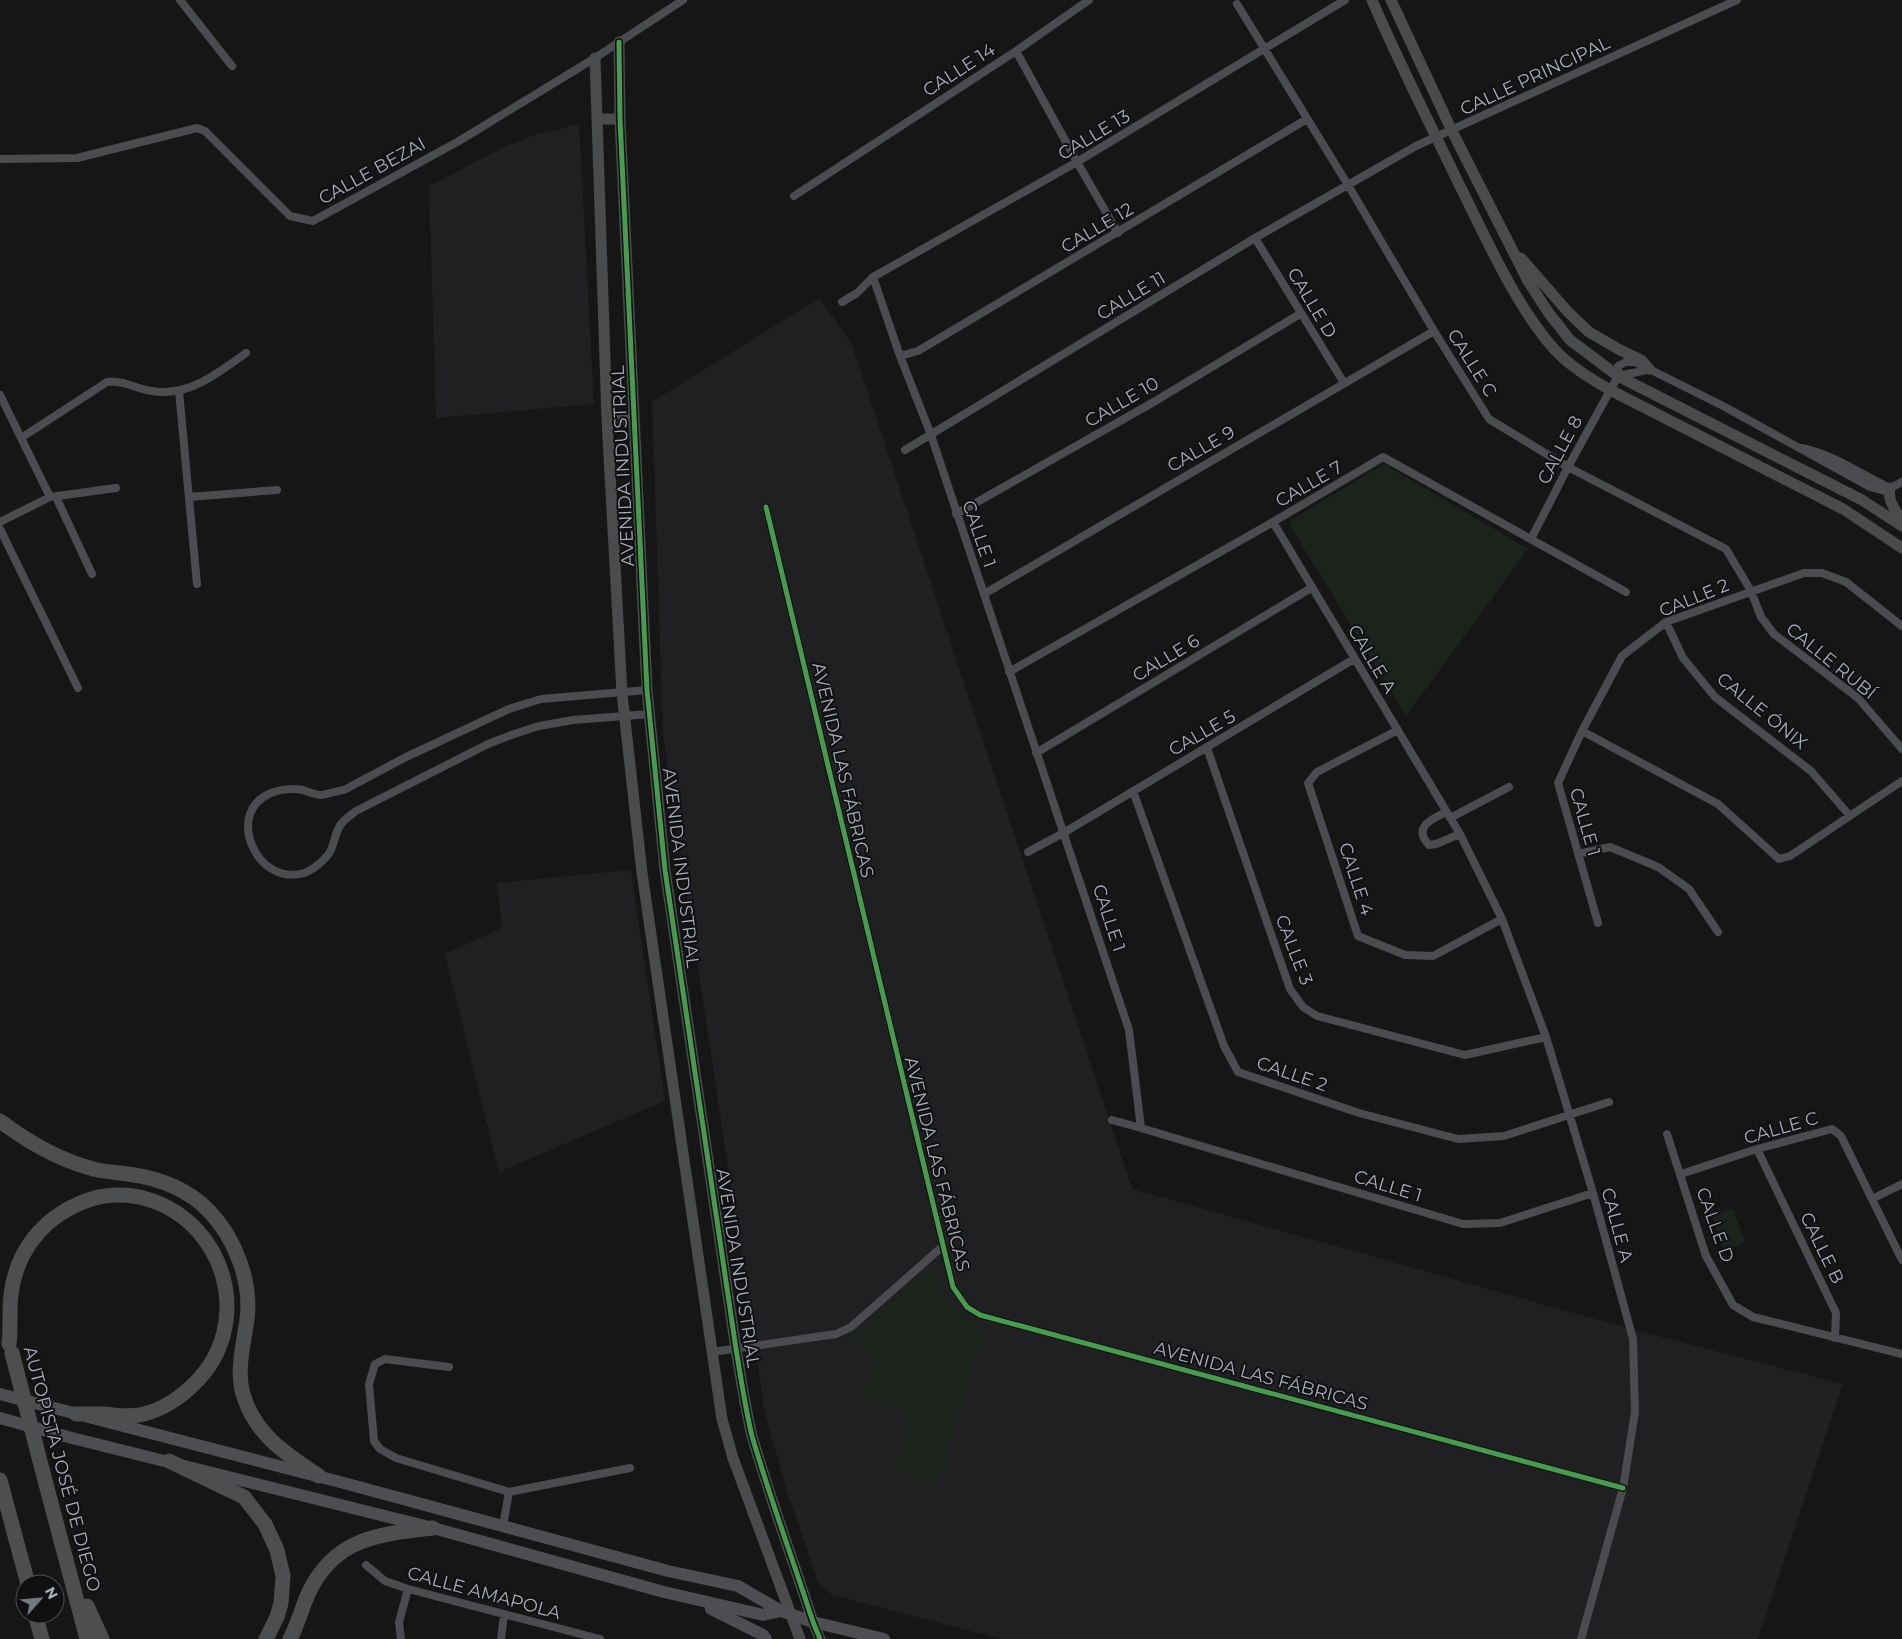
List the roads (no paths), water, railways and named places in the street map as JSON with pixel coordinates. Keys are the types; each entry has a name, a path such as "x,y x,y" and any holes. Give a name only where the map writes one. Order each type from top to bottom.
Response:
{"highway":[{"path":"0,1121 28,1141 62,1159 93,1169 145,1177 161,1182 187,1194 209,1211 229,1239 236,1253 246,1286 248,1307 240,1375 243,1394 251,1412 272,1442 282,1452 318,1476"},
{"path":"10,1348 11,1295 14,1274 28,1244 38,1232 60,1214 76,1205 98,1197 133,1195 161,1203 194,1226 205,1240 218,1265 227,1298 224,1336 214,1360 190,1389 162,1408 127,1417 103,1414 76,1414"},
{"name":"AUTOPISTA JOSÉ DE DIEGO","path":"0,1310 87,1639"},
{"path":"169,1461 244,1497 265,1524 277,1550 282,1576 277,1617 266,1639"},
{"path":"0,1480 25,1574"},
{"path":"290,1639 316,1578 338,1553 378,1536 432,1528"},
{"path":"66,1557 81,1583 89,1612 102,1639"},
{"path":"38,1624 42,1639"}],"main road":[{"path":"0,1394 318,1476 668,1571 738,1586 785,1612 813,1622 881,1639"},
{"path":"0,1418 68,1437 432,1528 664,1592 762,1615 785,1612"},
{"path":"664,1592 718,1611 763,1635 766,1639"}],"street":[{"path":"180,0 232,66"},
{"path":"595,58 683,0"},
{"path":"1016,51 1089,0"},
{"name":"CALLE 13","path":"842,302 857,292 873,277 1077,162 1344,0"},
{"path":"1372,0 1436,136 1514,290 1536,326 1556,350 1574,368 1610,390 1843,509 1902,548"},
{"path":"1391,0 1452,131 1528,281 1548,312 1570,340 1618,376 1862,500 1902,524"},
{"name":"CALLE PRINCIPAL","path":"1348,185 1436,136 1452,131 1737,0"},
{"name":"CALLE C","path":"1237,4 1489,419 1568,467 1726,549 1751,591"},
{"name":"AVENIDA INDUSTRIAL","path":"619,42 620,119 647,690 666,870 736,1349 752,1434 820,1639"},
{"name":"CALLE 14","path":"794,196 1016,51 1118,233"},
{"name":"AVENIDA INDUSTRIAL","path":"595,58 607,419 622,692 642,873 722,1419 785,1612 800,1639"},
{"name":"CALLE BEZAI","path":"0,160 77,158 197,128 205,131 290,216 313,221 459,141 595,58"},
{"path":"597,119 620,119"},
{"name":"CALLE 12","path":"900,356 918,351 1307,119"},
{"name":"CALLE 11","path":"905,450 1255,238 1348,185"},
{"name":"CALLE D","path":"1255,238 1344,383"},
{"path":"1512,250 1526,263 1568,312 1589,332 1641,360 1649,369 1800,447 1847,464 1890,488"},
{"name":"CALLE 1","path":"873,277 930,435 1036,753 1065,832 1129,1030 1142,1128 1463,1224 1500,1223 1593,1192"},
{"name":"CALLE 10","path":"956,514 1152,403 1300,314"},
{"name":"CALLE 9","path":"984,594 1434,330"},
{"path":"21,438 107,382 118,381 152,392 179,391 198,385 246,353"},
{"name":"CALLE 8","path":"1531,539 1618,376 1618,366 1626,362 1635,362 1649,369"},
{"path":"179,391 197,584"},
{"path":"0,395 92,574"},
{"path":"607,419 634,420"},
{"name":"CALLE 7","path":"1009,672 1383,458 1626,592"},
{"path":"1890,488 1902,482"},
{"path":"0,522 53,497 116,488"},
{"path":"1890,488 1889,494 1892,505 1902,524"},
{"path":"189,497 277,490"},
{"name":"AVENIDA LAS FÁBRICAS","path":"766,507 942,1246 953,1287 967,1307 980,1315 1623,1488"},
{"name":"CALLE A","path":"1273,522 1460,834 1502,919 1546,1037 1593,1192 1633,1339 1635,1412 1623,1488 1581,1639"},
{"path":"0,529 78,688"},
{"name":"CALLE 2","path":"1582,732 1622,656 1666,622 1804,573 1822,573 1846,582 1902,626"},
{"name":"CALLE 6","path":"1036,753 1311,588"},
{"name":"CALLE RUBÍ","path":"1751,591 1761,617 1774,634 1858,698 1902,749"},
{"name":"CALLE ÓNIX","path":"1666,622 1683,658 1715,697 1811,771 1850,816"},
{"name":"CALLE 5","path":"1028,852 1207,748 1354,659"},
{"path":"647,690 541,699 509,709 406,757 344,790 320,795 300,789 268,794 253,808 248,825 250,844 257,856 270,869 287,875 304,873 318,864 330,852 335,834 342,822 356,811 488,744 538,726 573,720 650,714"},
{"name":"CALLE 4","path":"1398,730 1317,772 1308,783 1358,936 1405,956 1433,956 1502,919"},
{"path":"1582,732 1718,804 1779,859 1790,856 1902,781"},
{"name":"CALLE 1","path":"1582,732 1558,783 1598,923"},
{"name":"CALLE 3","path":"1207,748 1290,989 1303,1007 1317,1016 1465,1055 1546,1037"},
{"path":"1460,834 1436,844 1428,845 1423,839 1422,830 1426,823 1509,787"},
{"name":"CALLE 2","path":"1133,791 1224,1046 1238,1072 1359,1113 1458,1138 1504,1136 1609,1102"},
{"path":"1578,854 1610,847 1658,867 1689,889 1718,932"},
{"path":"1112,1120 1142,1128"},
{"name":"CALLE C","path":"1681,1174 1832,1129 1841,1136 1902,1260"},
{"name":"CALLE D","path":"1667,1134 1706,1256 1733,1305 1753,1317 1835,1338"},
{"name":"CALLE B","path":"1757,1150 1836,1313 1835,1338"},
{"path":"1872,1199 1902,1184"},
{"path":"712,1352 836,1334 851,1327 942,1246"},
{"path":"1835,1338 1902,1354"},
{"path":"449,1367 386,1359 375,1364 370,1384 374,1441 380,1449 396,1458 509,1492 630,1468"},
{"path":"504,1526 509,1492"},
{"name":"CALLE AMAPOLA","path":"366,1565 385,1581 408,1589 600,1639"},
{"path":"401,1639 399,1622 408,1589"},
{"path":"500,1639 504,1615"}]}
